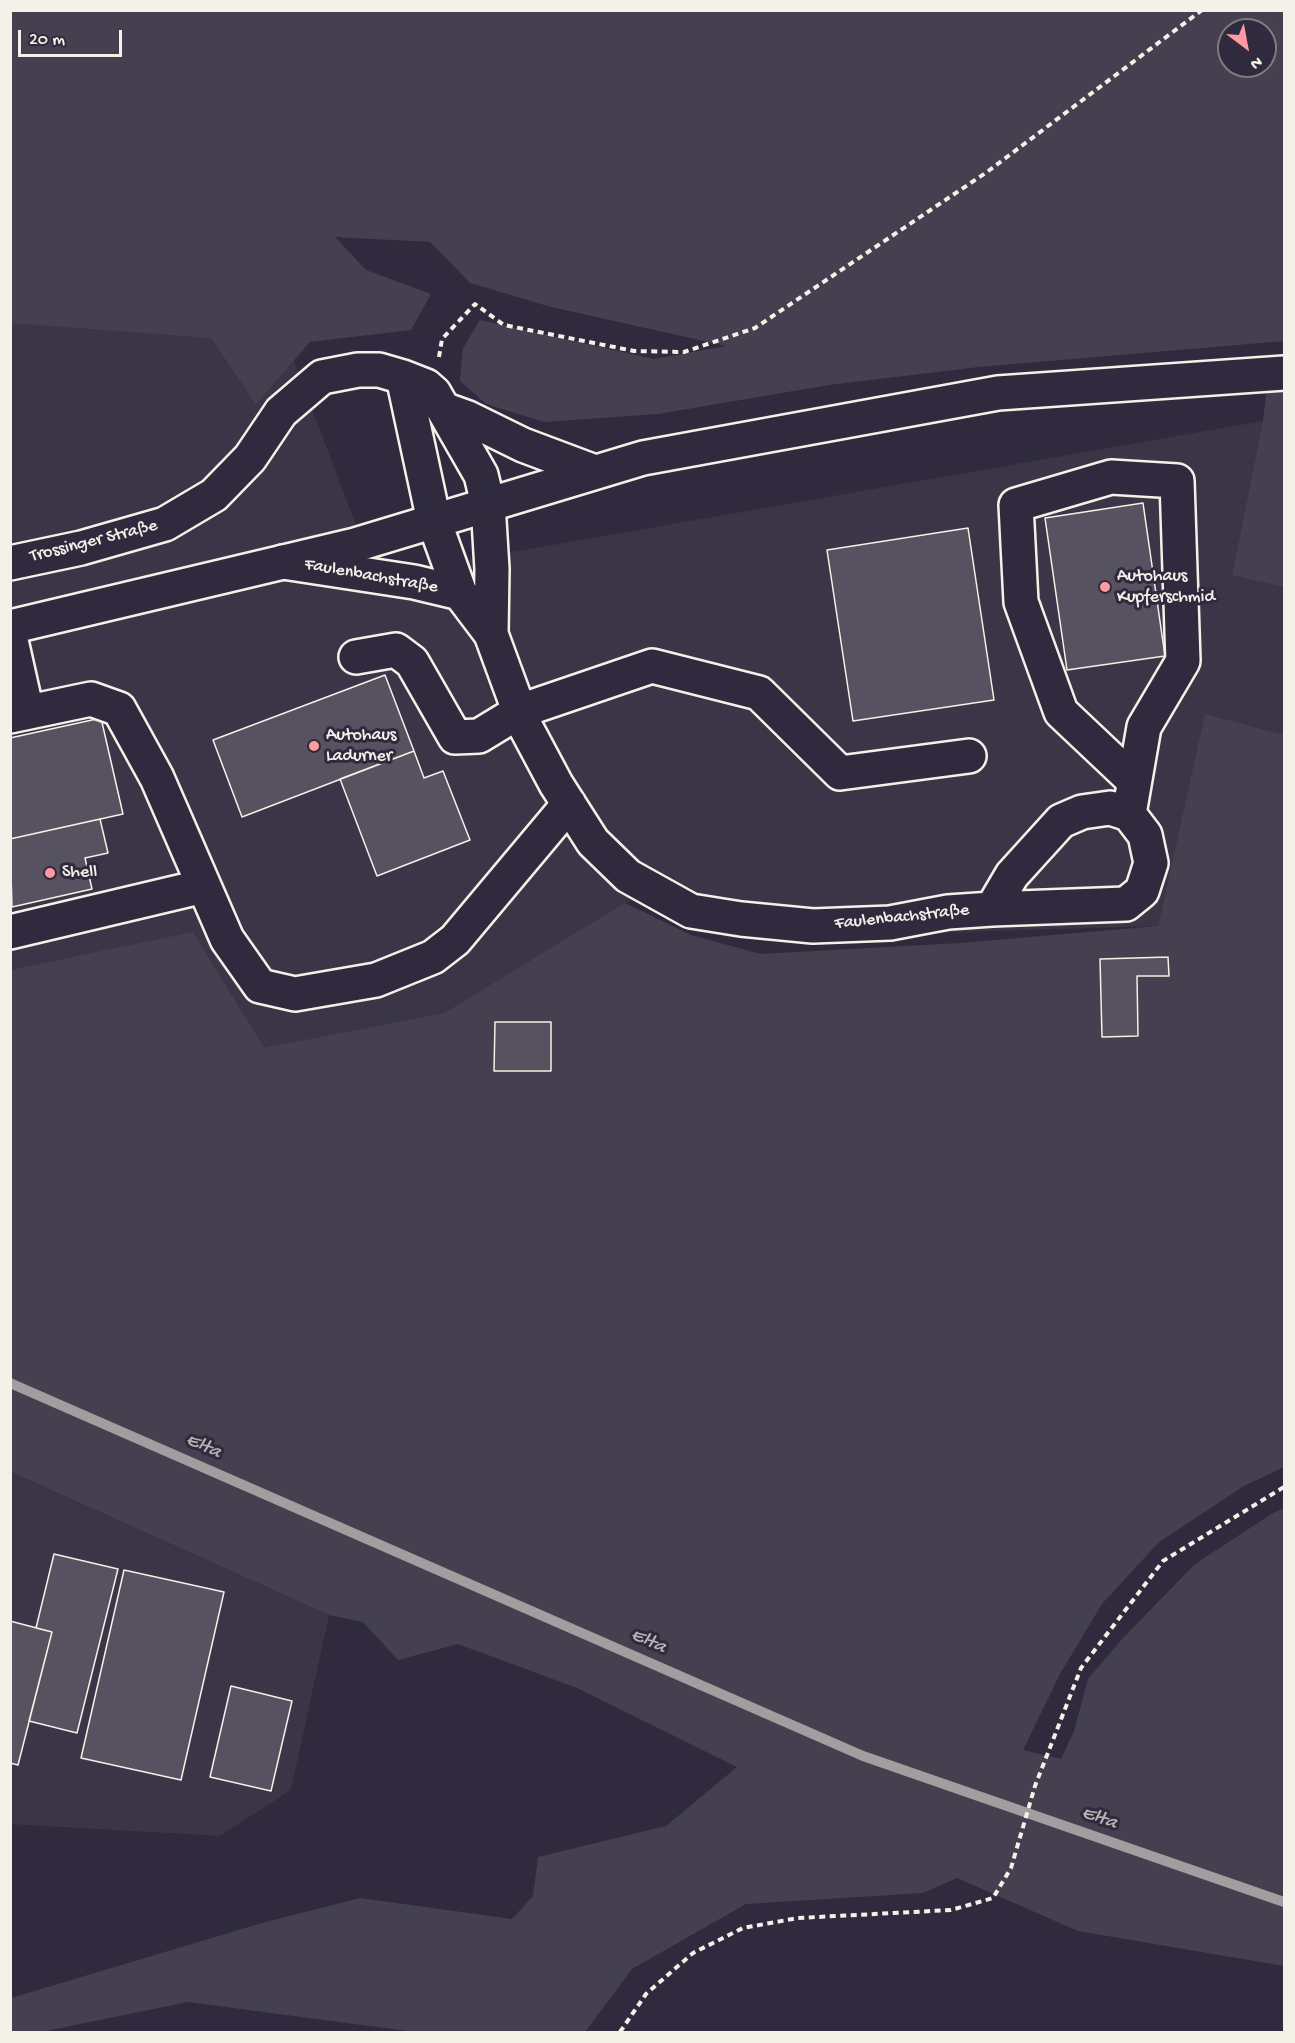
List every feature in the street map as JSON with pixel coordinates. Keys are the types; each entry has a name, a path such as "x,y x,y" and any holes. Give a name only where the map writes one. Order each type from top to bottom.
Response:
{"street":[{"name":"Trossinger Straße","path":"10,562 81,548 165,524 214,495 250,458 281,412 322,376 358,370 379,370 404,377 438,401 468,418 523,445 595,472"},
{"path":"10,627 355,545 643,458 998,393 1284,372"},
{"path":"404,377 434,520"},
{"name":"Trossinger Straße","path":"438,401 459,433 480,474 488,504"},
{"path":"1129,814 1144,727 1183,661 1177,481 1111,477 1016,505 1021,602 1061,712 1134,782"},
{"name":"Faulenbachstraße","path":"488,504 492,569 491,634"},
{"name":"Faulenbachstraße","path":"434,520 460,594 491,634 520,711 569,804 593,842 628,876 691,911 741,920 813,926 890,923 948,912 1126,904 1142,891 1151,863 1145,835 1129,814 1110,808 1082,812 1061,821 1012,875 992,909"},
{"name":"Faulenbachstraße","path":"283,562 414,582 460,594"},
{"path":"10,636 19,714 92,699 119,709 157,778 227,939 260,986 295,994 376,980 433,957 455,940 569,804"},
{"path":"356,657 396,650 412,662 455,737 479,736 520,711 652,666 759,693 840,773 969,756"},
{"path":"10,932 204,886"}],"path":[{"path":"438,401 442,339 475,304 504,325 634,351 684,351 755,328 987,172 1202,10"},
{"path":"620,2032 646,1994 693,1953 743,1928 798,1918 951,1910 993,1898 1011,1868 1035,1786 1081,1668 1163,1561 1284,1487"}],"shaded area":[{"path":"10,11 1284,11 1284,341 979,367 829,385 658,414 544,422 486,404 460,381 463,348 480,320 654,359 726,346 551,307 470,283 430,242 335,237 366,270 431,294 411,330 310,342 256,404 211,338 11,323"},
{"path":"11,312 280,324 375,576 1263,421 1232,574 1284,587 1284,735 1205,715 1158,926 766,938 651,888 444,1013 262,1049 11,972"},
{"path":"1267,387 1284,387 1284,587 1232,575 1263,421"},
{"path":"1205,714 1284,735 1284,1467 1244,1486 1159,1542 1102,1604 1060,1674 1023,1750 1061,1759 1074,1731 1088,1679 1123,1638 1195,1564 1284,1508 1284,1966 1078,1931 957,1878 923,1893 746,1904 632,1969 585,2032 415,2032 188,2002 41,2032 11,2032 11,1998 262,1923 360,1898 512,1919 533,1896 538,1857 666,1826 737,1767 577,1688 458,1644 398,1660 363,1622 329,1615 11,1472 11,970 193,932 264,1048 444,1013 625,903 691,935 761,954 961,943 1158,926"},
{"path":"10,1472 329,1615 291,1790 220,1836 11,1824"}],"building":[{"name":"Autohaus Kupferschmid","path":"1143,503 1165,656 1067,670 1045,518"},
{"path":"968,528 994,700 853,721 827,550"},
{"name":"Autohaus Ladurner","path":"385,675 414,751 242,817 213,740"},
{"path":"101,718 123,814 10,839 10,738"},
{"path":"414,751 424,778 443,771 470,840 377,876 340,779"},
{"name":"Shell","path":"100,819 108,853 85,858 92,889 12,907 10,839"},
{"path":"1168,957 1169,976 1137,976 1138,1036 1102,1037 1100,959"},
{"path":"495,1022 551,1022 551,1071 494,1071"},
{"path":"54,1554 118,1569 77,1733 29,1721 52,1632 36,1628"},
{"path":"124,1570 224,1592 181,1780 81,1758"},
{"path":"10,1621 52,1632 18,1765 10,1763"},
{"path":"231,1686 292,1701 271,1791 210,1777"}],"waterway":[{"name":"Elta","path":"10,1383 863,1756 1284,1902"}],"place":[{"name":"Autohaus Kupferschmid","path":"1105,587"},
{"name":"Autohaus Ladurner","path":"314,746"},
{"name":"Shell","path":"50,873"}]}
